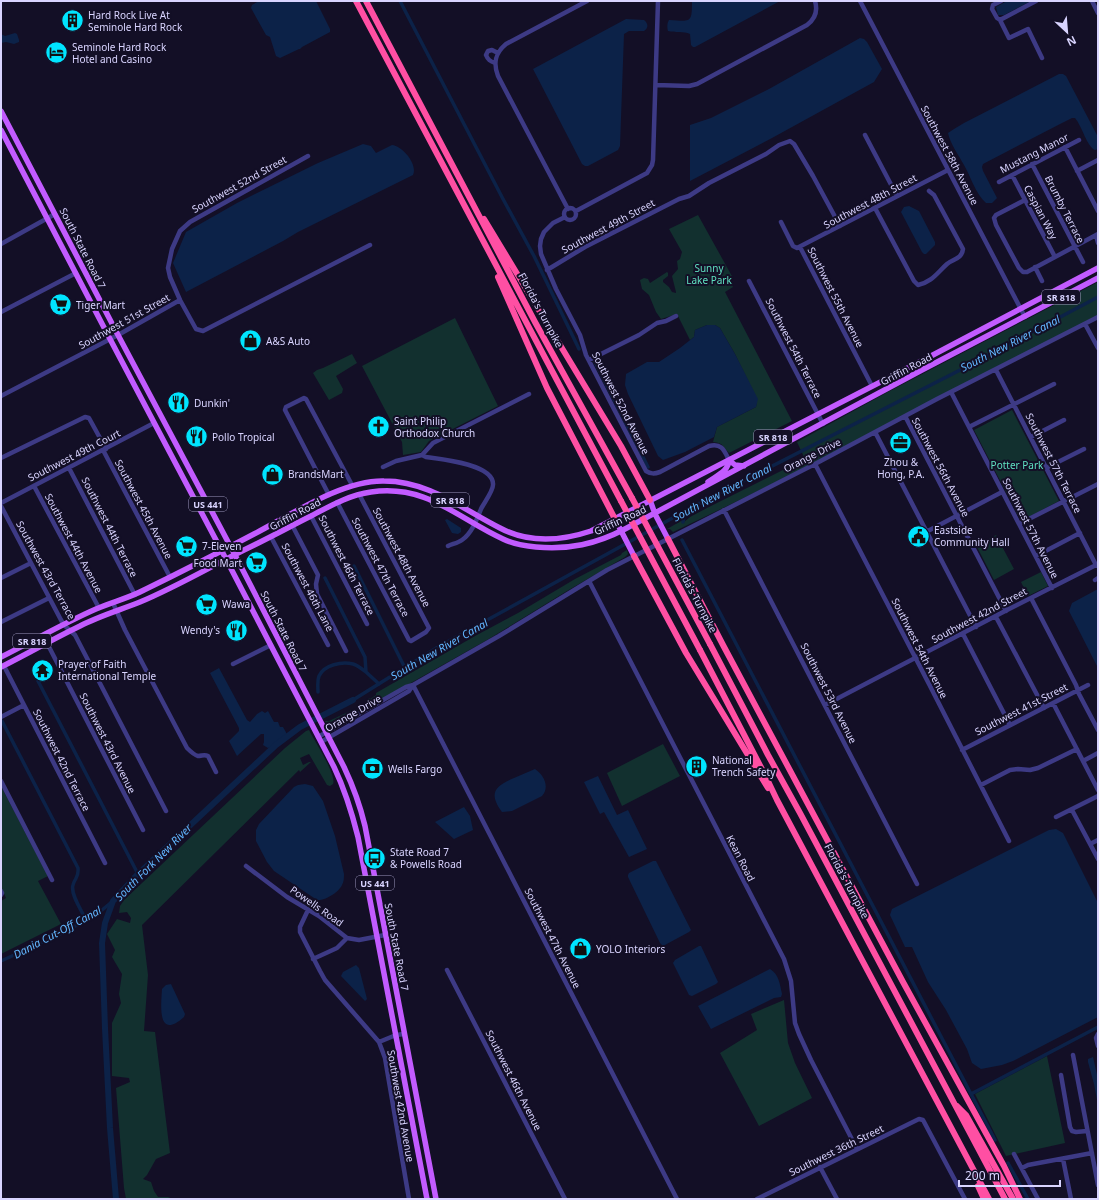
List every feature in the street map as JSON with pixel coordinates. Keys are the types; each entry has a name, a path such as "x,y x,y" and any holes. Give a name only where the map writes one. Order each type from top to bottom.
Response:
{"highway":[{"name":"Florida's Turnpike","path":"356,1 989,1199"},
{"name":"Florida's Turnpike","path":"366,1 535,322 632,498 1005,1199"},
{"path":"473,205 489,225 590,393 628,458 650,500"},
{"path":"491,256 500,284 547,388 615,519"},
{"path":"668,539 899,975 1004,1166 1024,1199"},
{"path":"634,556 686,653 764,782 777,800"},
{"path":"952,1101 966,1114 1013,1199"},
{"path":"965,1156 984,1199"},
{"path":"1004,1166 1020,1199"}],"main road":[{"name":"South State Road 7","path":"1,111 235,555 347,773 355,793 362,813 436,1199"},
{"name":"South State Road 7","path":"1,130 3,138 47,218 271,645 320,740 344,791 356,827 427,1199"},
{"name":"Griffin Road","path":"1,657 98,608 134,594 170,577 329,495 352,485 382,480 406,482 430,490 500,528 521,536 540,539 554,539 581,534 596,529 1021,310 1098,268"},
{"path":"1076,289 1077,286 1098,274"},
{"name":"Griffin Road","path":"2,666 93,620 154,595 271,537 337,502 358,494 389,491 404,492 421,496 438,503 504,540 526,546 550,548 574,547 622,534 656,516 699,490 920,371 1098,278"},
{"path":"939,361 940,354 944,349"},
{"path":"920,371 928,364 931,356"},
{"path":"149,413 155,417 162,418"},
{"path":"154,423 162,424 169,430"},
{"path":"699,490 726,469 729,460 735,465 744,466"},
{"path":"650,500 656,516 668,539"},
{"path":"615,519 634,556"},
{"path":"271,645 286,654"},
{"path":"356,827 361,836 367,840"},
{"path":"412,1121 417,1129 423,1132"}],"street":[{"path":"568,209 498,76 495,69 495,63 498,52 506,44 587,1"},
{"path":"576,211 650,170 653,160 658,1"},
{"path":"656,85 689,86 697,84 807,25 816,14 817,10 815,1"},
{"name":"Southwest 58th Avenue","path":"860,1 1025,317"},
{"path":"1001,1 993,5 992,9 997,18 1000,20 1009,38 1028,28 1042,58"},
{"path":"1000,20 1036,1"},
{"path":"1092,1 1098,13"},
{"path":"495,63 487,59 486,55 488,51 492,50 498,52"},
{"path":"865,135 897,196"},
{"name":"Mustang Manor","path":"999,182 1079,140"},
{"name":"Southwest 49th Street","path":"547,270 585,247 679,199 689,196 709,183 766,154 779,145 790,141 794,144 813,176 840,226"},
{"path":"1065,147 1098,211"},
{"name":"Southwest 52nd Street","path":"180,300 170,277 168,268 172,250 180,231 190,222 308,156"},
{"path":"1077,171 1098,160"},
{"name":"Brumby Terrace","path":"1032,164 1083,262"},
{"name":"Southwest 48th Street","path":"800,247 948,170"},
{"name":"Caspian Way","path":"1012,175 1055,257"},
{"path":"875,208 914,281 918,285 924,284 937,276 948,263 960,257 963,249 934,195 930,191"},
{"path":"1025,200 996,215 994,218 996,225 1019,268 1023,272 1027,272 1097,235 1098,243"},
{"path":"568,209 571,208 576,211"},
{"path":"568,209 564,212 565,217 568,220 573,220 576,216 576,211"},
{"path":"1,244 54,214"},
{"name":"Southwest 52nd Avenue","path":"565,217 548,227 544,232 541,239 540,254 580,335 586,354 646,471 650,474 655,474 709,446 715,445 720,446 729,460"},
{"name":"Southwest 55th Avenue","path":"781,222 793,246 797,248 800,247 872,386"},
{"name":"Southwest 51st Street","path":"1,396 118,335 180,300 196,329 203,331 370,245"},
{"path":"1036,267 1042,281"},
{"path":"1,312 76,273"},
{"name":"Southwest 54th Terrace","path":"749,281 823,424"},
{"path":"589,360 657,323 666,321 676,316"},
{"name":"Orange Drive","path":"327,735 369,714 409,691 413,686 589,581 634,556 1098,317"},
{"path":"1085,324 1098,348"},
{"name":"Southwest 57th Terrace","path":"996,370 1097,566"},
{"path":"970,427 1054,384"},
{"name":"Southwest 57th Avenue","path":"951,392 1052,588"},
{"path":"383,467 396,461 422,455 433,443 529,394"},
{"path":"329,495 285,410 286,407 304,398 306,399 352,485"},
{"name":"Southwest 56th Avenue","path":"905,416 1006,611"},
{"name":"Southwest 45th Avenue","path":"1,458 80,418 89,418 170,577"},
{"path":"1031,437 1064,420"},
{"name":"Southwest 49th Court","path":"1,503 154,423"},
{"path":"875,432 944,568 976,627"},
{"path":"1046,468 1084,449"},
{"path":"422,455 458,462 486,472 494,484 475,524 462,540 448,546"},
{"name":"Southwest 54th Avenue","path":"815,464 916,658 1008,841"},
{"name":"Southwest 44th Terrace","path":"69,468 134,594"},
{"path":"1019,524 1098,484"},
{"name":"Southwest 44th Avenue","path":"34,486 98,608"},
{"path":"926,532 1002,492"},
{"name":"Southwest 48th Avenue","path":"358,494 429,628 426,632 413,640 408,640"},
{"name":"Southwest 47th Terrace","path":"337,502 408,640"},
{"name":"Southwest 43rd Terrace","path":"1,506 64,625 75,635 166,811"},
{"name":"Southwest 53rd Avenue","path":"724,510 917,884"},
{"name":"Southwest 46th Terrace","path":"311,516 367,624"},
{"path":"292,525 318,575 316,584 317,594 346,651"},
{"path":"1036,556 1080,533"},
{"name":"Southwest 46th Lane","path":"271,537 328,645"},
{"path":"1,578 31,563"},
{"name":"Southwest 42nd Street","path":"825,706 996,616 1097,566"},
{"name":"Kean Road","path":"589,581 784,959 791,981 796,1023 799,1034 857,1149"},
{"path":"1,622 49,598"},
{"path":"1031,598 1098,730"},
{"path":"113,603 125,630 187,748 190,752 198,756 205,754 208,756 216,772"},
{"path":"996,616 1044,708"},
{"path":"963,634 1010,725"},
{"name":"Southwest 43rd Avenue","path":"47,643 143,830"},
{"path":"233,664 271,645"},
{"name":"Southwest 42nd Terrace","path":"2,666 24,705 105,863"},
{"name":"Southwest 41st Street","path":"962,750 1088,685"},
{"name":"Orange Drive","path":"320,740 373,706 406,687 413,686"},
{"name":"Southwest 47th Avenue","path":"413,686 677,1199"},
{"path":"1053,703 1098,790"},
{"path":"1,717 24,705"},
{"path":"369,714 373,706"},
{"path":"981,785 1010,770 1030,770 1038,768 1077,749"},
{"path":"1083,761 1098,753"},
{"path":"1,781 52,880"},
{"path":"1056,817 1098,796"},
{"path":"1072,810 1098,859"},
{"path":"1090,844 1098,840"},
{"name":"Powells Road","path":"246,866 287,897 319,916 346,938 359,940 386,935"},
{"path":"1,891 1,895"},
{"path":"308,910 300,927 300,932 313,960 333,990 380,1042"},
{"path":"313,960 337,948 346,938"},
{"name":"Southwest 46th Avenue","path":"447,970 565,1199"},
{"name":"Southwest 42nd Avenue","path":"404,1034 380,1042 385,1058 409,1199"},
{"path":"1098,1034 1096,1038 1098,1046"},
{"path":"1073,1055 1098,1185"},
{"path":"1060,1075 1072,1131 1076,1132 1088,1130"},
{"name":"Southwest 36th Street","path":"757,1199 919,1119 923,1120 965,1199"},
{"path":"1022,1168 1028,1165 1092,1153"},
{"path":"1014,1154 1038,1199"},
{"path":"1063,1159 1071,1199"},
{"path":"820,1167 837,1199"}],"green space":[{"name":"Sunny Lake Park","path":"698,215 733,278 729,281 733,287 725,292 792,421 729,453 721,444 713,442 717,427 756,407 757,399 735,354 720,328 715,325 707,325 695,330 694,337 690,340 677,314 661,319 656,312 649,295 642,289 640,280 644,278 648,279 650,283 667,272 668,276 663,280 663,282 672,292 676,293 672,276 678,269 677,261 680,259 682,252 669,229"},
{"path":"1098,282 1098,315 780,480 673,532 670,529 667,529 681,521 684,522 707,508 805,459 797,442 886,393"},
{"path":"455,318 498,406 429,441 421,452 403,455 402,442 362,366"},
{"path":"352,354 357,363 336,376 343,389 342,393 329,400 313,373"},
{"name":"Potter Park","path":"1012,410 1059,501 1021,521 974,430"},
{"path":"996,535 1014,569 994,580 976,545"},
{"path":"627,550 628,554 625,557 487,640 338,724 327,724 325,721 329,721 351,710 355,712 365,706 369,698 370,699 376,695 376,693 575,579 621,555"},
{"path":"1041,572 1048,586 1028,596 1021,582"},
{"path":"309,730 332,773 333,784 330,786 327,785 309,754 300,758 303,765 311,762 300,772 299,770 142,925 148,975 144,1031 155,1032 170,1153 156,1159 143,1179 151,1182 158,1197 168,1197 173,1199 126,1199 116,1088 130,1082 129,1078 112,1076 112,1023 121,1003 119,994 122,974 112,957 115,950 107,934 117,919 130,923 131,918 127,912 119,913 120,906 124,900 285,748"},
{"path":"663,744 680,776 622,806 607,773"},
{"path":"1,786 48,876 38,881 61,924 1,954 1,901 6,898 1,887"},
{"path":"784,1000 788,1043 795,1063 812,1098 759,1126 720,1053 757,1030 751,1014"},
{"path":"1047,1056 1065,1143 1006,1156 975,1094"}],"water":[{"path":"259,1 316,1 330,29 330,32 300,49 280,58 276,56 270,37 266,35 251,8 252,5"},
{"path":"692,1 780,1 693,47 691,45 690,34 668,31 667,27 669,20 689,20 692,14"},
{"path":"1007,1 1031,1 1004,15 998,15 996,7"},
{"path":"626,19 644,20 647,28 644,31 629,31 624,34 620,146 618,150 588,166 585,166 582,164 533,69"},
{"path":"15,33 17,34 19,42 14,44 6,42 1,43 1,34 5,36"},
{"path":"860,38 867,42 882,69 874,82 690,181 690,125 711,118 769,89"},
{"path":"1059,74 1066,76 1098,137 1098,149 1095,150 1089,145 1078,122 1075,118 1072,118 983,164 983,171 997,198 992,203 986,203 976,190 948,133 964,123"},
{"path":"363,144 371,146 376,153 392,145 401,149 411,161 414,171 413,175 298,232 186,292 173,263 186,232 237,203 318,163"},
{"path":"909,206 919,211 935,242 935,245 926,254 922,252 901,212 904,207"},
{"path":"707,325 715,325 720,328 758,399 756,407 717,427 714,437 685,452 663,460 658,456 628,394 625,385 626,374 647,362 659,362 694,337 695,330"},
{"path":"447,519 461,528 461,532 458,534 452,533 445,520"},
{"path":"1098,589 1098,668 1069,611 1072,603"},
{"path":"219,668 247,720 250,722 257,714 262,711 265,713 268,711 274,722 278,722 280,727 283,727 288,736 276,745 268,748 263,745 264,734 261,734 237,756 229,741 239,731 239,728 210,673"},
{"path":"535,769 541,774 545,781 546,789 542,796 512,811 502,812 495,800 498,787 507,781"},
{"path":"598,776 617,815 628,810 647,849 629,857 604,812 600,814 584,782"},
{"path":"305,784 313,786 323,801 335,836 344,874 343,884 340,888 328,898 320,900 317,900 274,871 267,862 256,841 256,830 259,824 294,787"},
{"path":"464,807 470,816 473,830 454,839 435,822"},
{"path":"1056,829 1063,833 1098,903 1098,1017 1013,1061 1002,1065 981,1069 972,1063 967,1049 946,1010 928,982 912,947 905,947 890,915 892,909 1049,830"},
{"path":"653,861 656,861 691,930 663,946 660,943 628,877 629,873"},
{"path":"701,946 718,982 692,996 689,995 673,963 675,960"},
{"path":"356,965 359,968 367,999 365,1001 341,976 343,972"},
{"path":"770,969 779,980 782,994 781,997 774,998 711,1029 698,1006"},
{"path":"171,984 185,1014 184,1017 169,1025 165,1023 162,1018 162,989 166,985"},
{"path":"1093,1057 1098,1079 1098,1105 1088,1062 1088,1059"}],"waterway":[{"path":"400,1 534,256 579,349"},
{"name":"South New River Canal","path":"353,700 438,647 698,504 966,367 1098,297"},
{"path":"595,362 648,467"},
{"path":"683,522 685,511"},
{"path":"682,540 995,1140"},
{"path":"354,566 405,668"},
{"path":"325,578 365,657 366,672 379,684"},
{"path":"318,692 319,676 321,672 329,667 349,663 356,665 366,672"},
{"path":"38,681 138,874"},
{"name":"South Fork New River","path":"116,1199 110,1128 102,943 105,923 113,901 136,876 276,745 300,727 353,700"},
{"path":"2,721 78,868 73,893 86,920"},
{"name":"Dania Cut-Off Canal","path":"1,961 58,935 96,915 113,901"},
{"path":"971,1094 1098,1027"},
{"path":"1008,1163 1028,1199"}],"place":[{"name":"Hard Rock Live At Seminole Hard Rock","path":"72,21"},
{"name":"Seminole Hard Rock Hotel and Casino","path":"57,53"},
{"name":"Tiger Mart","path":"60,305"},
{"name":"A&S Auto","path":"251,341"},
{"name":"Dunkin'","path":"178,403"},
{"name":"Saint Philip Orthodox Church","path":"379,427"},
{"name":"Pollo Tropical","path":"196,437"},
{"name":"Zhou & Hong, P.A.","path":"901,442"},
{"name":"BrandsMart","path":"272,474"},
{"name":"Eastside Community Hall","path":"919,536"},
{"name":"7-Eleven","path":"186,546"},
{"name":"Food Mart","path":"257,563"},
{"name":"Wawa","path":"207,604"},
{"name":"Wendy's","path":"236,630"},
{"name":"Prayer of Faith International Temple","path":"42,670"},
{"name":"National Trench Safety","path":"696,766"},
{"name":"Wells Fargo","path":"373,769"},
{"name":"State Road 7 & Powells Road","path":"375,858"},
{"name":"YOLO Interiors","path":"580,949"}]}
